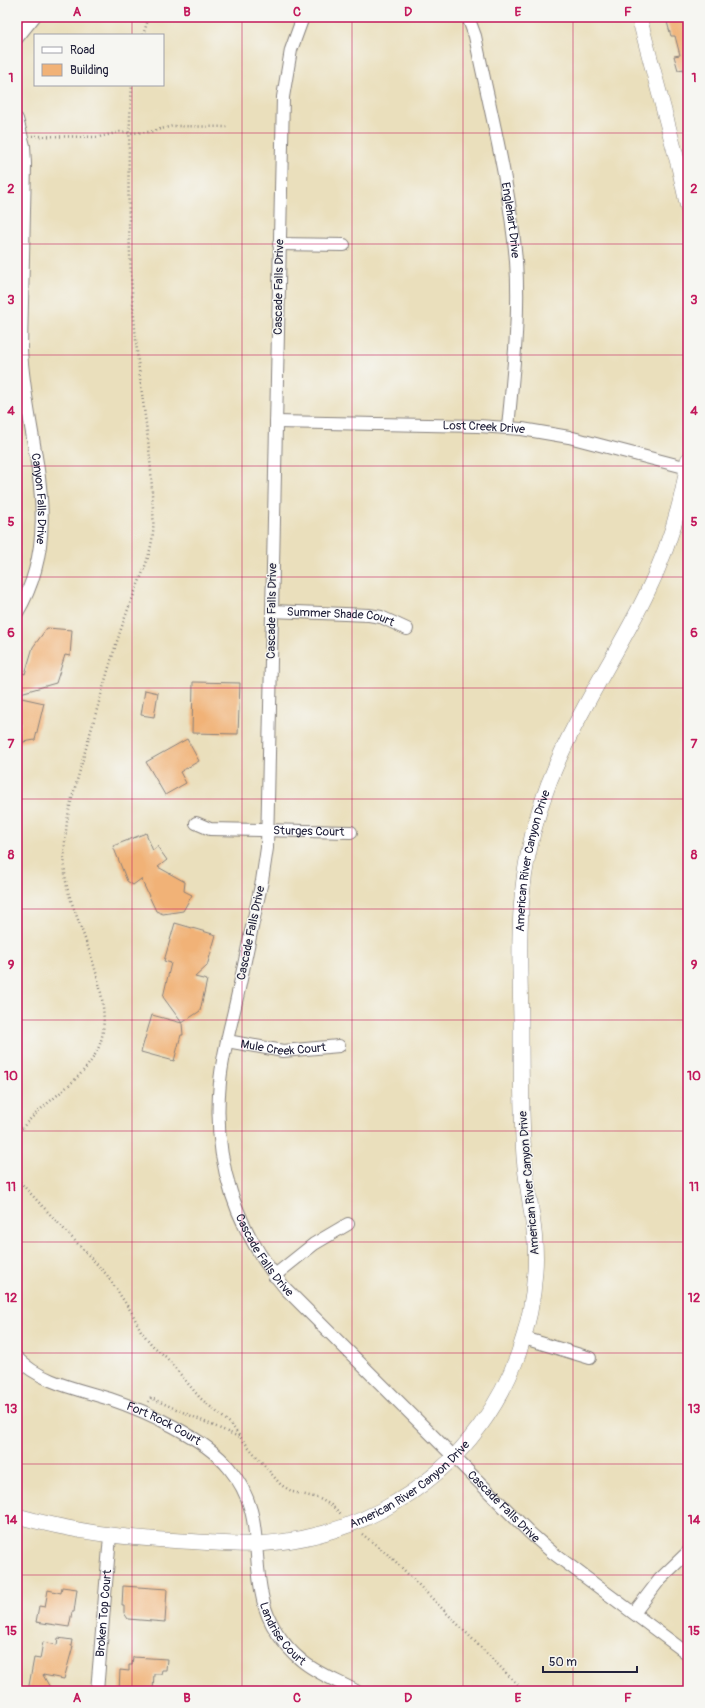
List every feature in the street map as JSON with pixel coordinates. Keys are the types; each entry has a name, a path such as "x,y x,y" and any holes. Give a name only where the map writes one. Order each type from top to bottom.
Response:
{"street":[{"path":"17,38 34,17"},
{"name":"Cascade Falls Drive","path":"303,17 291,50 283,97 267,831 262,881 227,1041 220,1081 218,1108 220,1153 232,1199 245,1230 258,1253 274,1276 552,1553 688,1654"},
{"name":"Englehart Drive","path":"468,17 475,36 510,211 516,261 516,341 508,428"},
{"path":"639,17 679,167 688,208"},
{"name":"Canyon Falls Drive","path":"17,119 22,136 25,164 21,350 22,374 40,477 43,509 42,530 35,571 17,613"},
{"path":"279,244 344,245"},
{"name":"Lost Creek Drive","path":"276,422 508,428 569,437 688,465"},
{"name":"American River Canyon Drive","path":"17,1516 56,1527 110,1536 258,1544 317,1536 352,1525 379,1513 425,1483 454,1457 469,1441 492,1409 507,1382 524,1338 532,1306 536,1253 534,1223 525,1162 522,1126 519,938 524,874 537,818 549,781 576,723 644,600 657,571 679,506 688,465"},
{"name":"Summer Shade Court","path":"272,611 364,614 381,617 406,629"},
{"name":"Sturges Court","path":"196,823 210,829 351,832"},
{"name":"Mule Creek Court","path":"227,1041 283,1051 339,1046"},
{"path":"274,1276 314,1244 348,1224"},
{"path":"524,1338 590,1358"},
{"name":"Fort Rock Court","path":"17,1358 28,1368 51,1381 112,1400 141,1412 202,1444 230,1468 242,1487 251,1507 258,1544"},
{"name":"Broken Top Court","path":"97,1691 110,1536"},
{"name":"Landrise Court","path":"258,1544 259,1580 263,1602 278,1634 303,1661 321,1673 356,1691"},
{"path":"634,1614 660,1579 688,1552"}],"path":[{"path":"143,34 149,17"},
{"path":"17,1135 26,1123 84,1071 98,1049 104,1022 99,978 67,889 64,867 66,828 71,804 105,679 127,612 150,553 154,530 151,462 136,342 130,268 129,133 132,86"},
{"path":"22,136 99,138 120,132 149,132 173,126 228,127"},
{"path":"17,1180 107,1275 132,1313 141,1331 152,1345 166,1357 200,1398 231,1424 240,1437 281,1485 293,1492 318,1498 331,1505 352,1525 391,1557 524,1691"},
{"path":"141,1412 151,1398 202,1419 223,1432 240,1437"}],"building":[{"path":"675,17 688,17 688,71 684,72 684,69 678,70 674,56 680,55 675,36 671,36 667,22 675,20"},
{"path":"47,628 72,630 70,656 65,655 56,683 17,694 17,671 25,674 33,647"},
{"path":"193,682 240,683 238,734 192,733"},
{"path":"145,690 158,693 154,717 141,715"},
{"path":"17,697 44,703 35,740 17,743 21,721 17,720"},
{"path":"187,739 199,761 180,772 186,783 165,795 146,762"},
{"path":"146,833 153,851 157,846 167,860 158,867 185,882 184,891 192,895 183,911 163,914 156,911 141,879 133,885 127,881 113,846"},
{"path":"175,923 216,935 207,966 195,977 207,980 200,1011 182,1023 163,997 171,963 164,961"},
{"path":"152,1015 182,1023 183,1035 181,1035 174,1061 141,1052"},
{"path":"123,1586 167,1589 165,1622 128,1619 124,1613 124,1606 122,1606"},
{"path":"62,1587 77,1589 74,1612 72,1612 69,1627 36,1622 39,1606 45,1607 48,1590 61,1593"},
{"path":"58,1638 72,1640 71,1646 73,1646 64,1679 43,1675 52,1691 28,1691 34,1658 40,1659 43,1642 57,1645"},
{"path":"133,1657 167,1659 166,1670 162,1670 161,1674 154,1674 153,1691 119,1691 120,1670 129,1671 129,1665 132,1665"}]}
